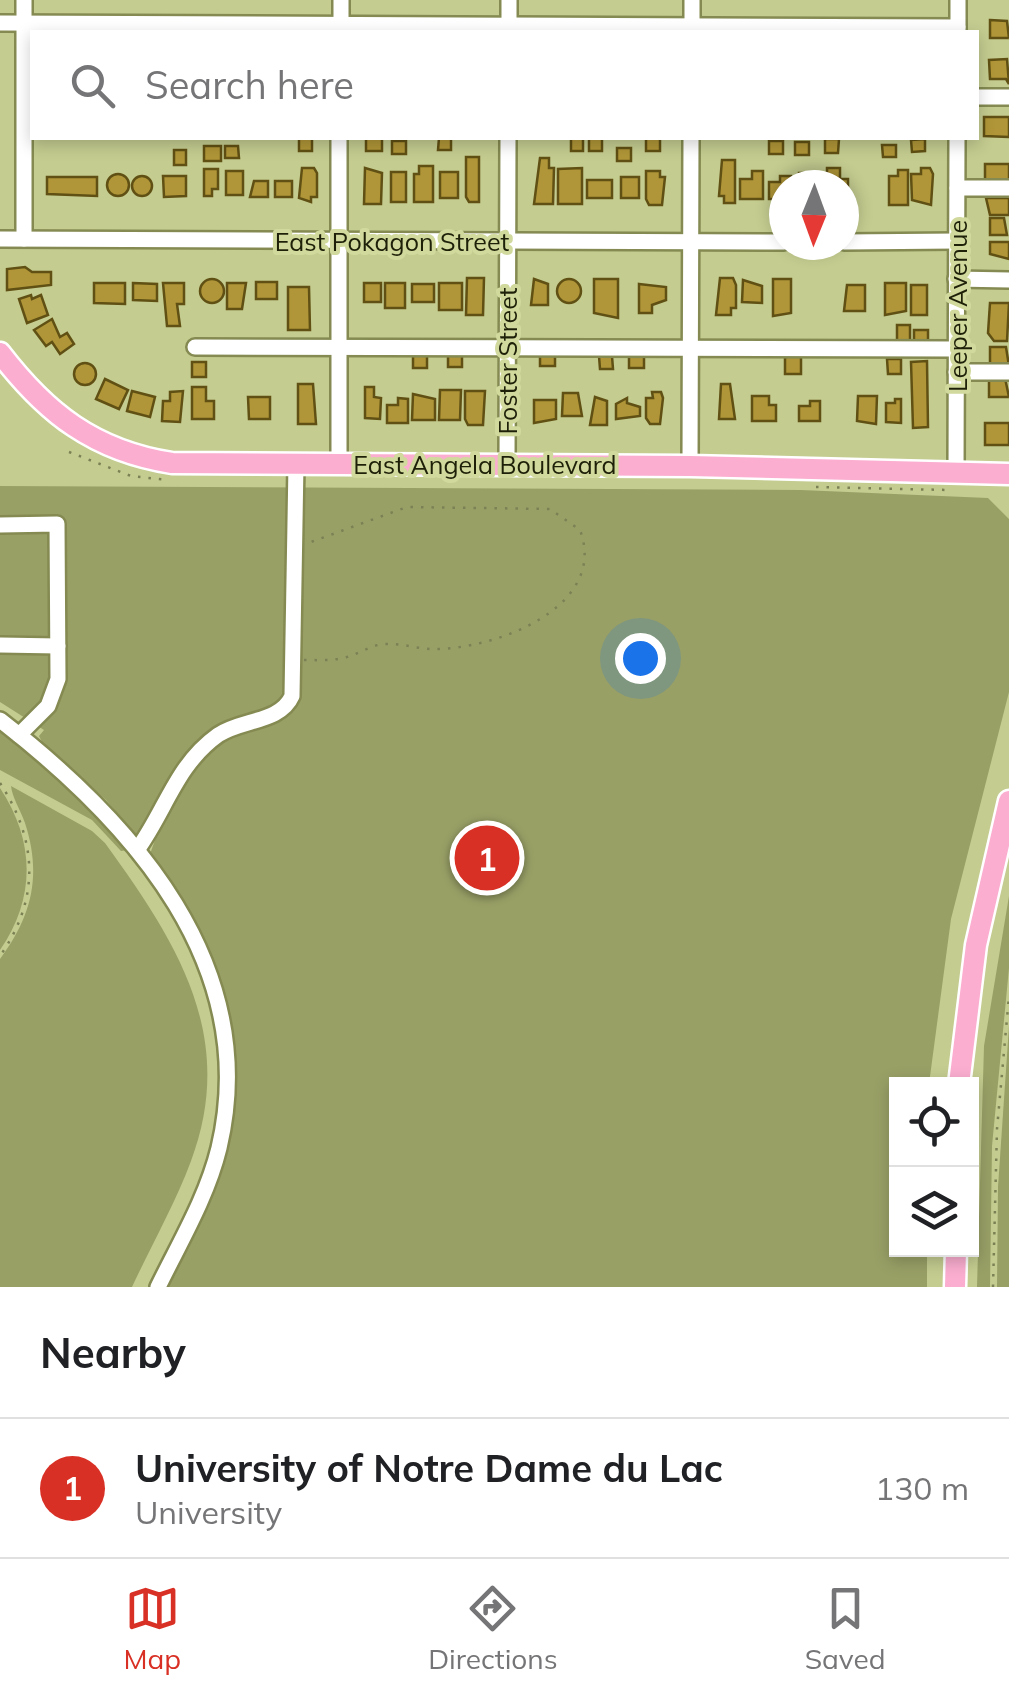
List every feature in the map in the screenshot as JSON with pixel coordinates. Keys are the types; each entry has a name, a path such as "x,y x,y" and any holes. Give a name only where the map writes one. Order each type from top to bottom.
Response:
{"main road":[{"name":"East Angela Boulevard","path":"0,353 46,408 108,447 172,463 690,466 1009,474"},
{"path":"960,1077 976,945 1009,801"},
{"path":"956,1257 956,1287"}],"street":[{"path":"24,0 24,239"},
{"path":"340,29 341,0"},
{"path":"508,0 508,29"},
{"path":"692,0 692,29"},
{"path":"0,23 340,29 958,30 958,0"},
{"path":"979,97 1009,97"},
{"path":"339,464 340,140"},
{"name":"Foster Street","path":"507,464 508,140"},
{"path":"690,466 692,140"},
{"name":"Leeper Avenue","path":"956,474 957,140"},
{"path":"957,188 1009,188"},
{"name":"East Pokagon Street","path":"0,239 769,242"},
{"path":"859,242 957,241"},
{"path":"956,280 1009,280"},
{"path":"195,347 956,349"},
{"path":"956,372 1009,372"},
{"path":"136,850 173,782 210,741 288,704 293,660 296,464"},
{"path":"0,524 57,524 55,693 19,734"},
{"path":"0,645 58,646"},
{"path":"0,720 103,809 136,850 200,944 222,1011 227,1043 225,1116 218,1150 208,1183 158,1287"}],"path":[{"path":"293,660 342,658 384,644 432,650 502,636 560,604 579,586 588,558 580,530 569,518 550,509 407,507 318,541 295,543"},
{"path":"0,783 26,834 32,881 19,929 0,956"},
{"path":"994,1287 997,1129 1009,996"}],"green space":[{"path":"0,486 801,490 988,498 1009,519 1009,692 951,919 930,1077 889,1077 889,1257 927,1257 927,1287 168,1287 219,1177 233,1117 234,1037 226,999 195,926 150,854 155,840 146,830 136,836 106,800 43,744 39,736 44,730 0,702"},
{"path":"0,730 90,807 128,850 121,851 92,820 0,770"},
{"path":"11,786 92,831 105,843 176,954 203,1031 207,1072 204,1115 185,1177 132,1287 0,1287 0,959 20,927 33,878 30,842"},
{"path":"0,788 20,828 27,869 20,910 0,950"},
{"path":"1009,896 1009,968 992,1146 990,1287 977,1287 979,1257 984,1046"},
{"path":"1009,1026 1009,1287 997,1287 998,1187"}],"building":[{"path":"990,20 1007,21 1009,38 990,38"},
{"path":"1007,59 1009,84 1006,79 990,79 989,60"},
{"path":"984,117 1009,117 1009,137 984,136"},
{"path":"299,140 312,140 312,151 299,151"},
{"path":"366,140 382,140 382,151 366,151"},
{"path":"439,140 451,140 451,150 438,150"},
{"path":"571,140 583,140 583,151 571,151"},
{"path":"589,140 602,140 602,151 589,151"},
{"path":"646,140 660,140 660,151 646,151"},
{"path":"825,140 839,140 838,153 825,153"},
{"path":"911,140 925,140 925,151 912,152"},
{"path":"392,141 406,141 406,154 392,154"},
{"path":"769,141 783,141 783,154 769,154"},
{"path":"795,142 809,142 809,155 795,155"},
{"path":"882,145 896,145 896,157 883,157"},
{"path":"204,146 221,146 221,161 204,161"},
{"path":"225,146 238,146 239,158 225,158"},
{"path":"617,148 631,148 631,161 617,161"},
{"path":"174,150 186,150 186,165 174,165"},
{"path":"466,157 479,157 479,202 469,202 466,197"},
{"path":"540,158 549,158 549,168 554,168 553,204 534,204"},
{"path":"722,160 735,160 735,203 724,203 724,196 719,196"},
{"path":"985,164 1009,164 1009,183 985,183"},
{"path":"419,166 433,166 433,202 414,202 414,174 419,174"},
{"path":"302,168 314,168 317,173 317,197 311,197 311,202 299,198"},
{"path":"365,168 382,173 381,204 364,204"},
{"path":"582,168 582,204 558,204 558,169"},
{"path":"921,168 930,168 933,174 931,205 912,200 911,174 921,174"},
{"path":"204,169 218,169 218,189 212,189 212,196 204,196"},
{"path":"898,170 908,170 908,205 889,205 889,176 898,176"},
{"path":"226,171 243,171 243,195 226,195"},
{"path":"646,171 660,171 660,177 665,177 662,205 649,205 646,199"},
{"path":"752,171 763,171 763,199 740,199 740,179 752,179"},
{"path":"391,172 406,172 406,202 391,202"},
{"path":"440,172 458,172 458,198 440,198"},
{"path":"118,174 126,177 126,193 118,196 110,193 107,185 110,177"},
{"path":"138,176 146,176 152,186 146,196 138,196 132,190 132,182"},
{"path":"163,176 186,176 186,196 164,197"},
{"path":"47,177 97,177 97,196 47,194"},
{"path":"621,177 639,177 639,198 621,198"},
{"path":"587,180 612,180 612,198 587,198"},
{"path":"254,181 268,181 268,197 250,197"},
{"path":"275,181 292,181 292,197 275,197"},
{"path":"986,198 1009,198 1009,215 990,215"},
{"path":"990,218 1004,218 1007,235 990,235"},
{"path":"990,242 1009,242 1009,259 990,254"},
{"path":"25,267 32,272 51,272 51,285 7,290 7,269"},
{"path":"467,278 484,278 483,315 466,315"},
{"path":"720,278 733,278 736,285 736,308 731,308 731,315 716,315"},
{"path":"212,279 224,291 212,303 200,291"},
{"path":"534,279 548,284 548,305 531,305"},
{"path":"569,279 581,291 569,303 557,291"},
{"path":"594,279 618,279 618,318 594,313"},
{"path":"773,279 791,279 791,313 773,316"},
{"path":"743,280 762,286 762,303 742,302"},
{"path":"256,282 277,282 277,299 256,299"},
{"path":"94,283 125,283 125,304 94,303"},
{"path":"133,283 157,284 157,301 133,300"},
{"path":"163,283 184,283 184,304 177,304 180,326 167,326"},
{"path":"227,283 246,283 242,309 227,309"},
{"path":"364,283 381,283 381,302 364,302"},
{"path":"385,283 405,283 405,308 385,308"},
{"path":"439,283 462,283 462,310 439,310"},
{"path":"885,283 906,283 906,311 885,315"},
{"path":"412,284 434,284 434,302 412,302"},
{"path":"639,284 666,287 666,300 652,305 652,313 639,313"},
{"path":"847,285 865,285 865,311 844,311"},
{"path":"911,285 927,285 927,315 911,315"},
{"path":"288,287 309,287 310,330 288,330"},
{"path":"31,295 32,299 41,295 48,315 27,323 19,299"},
{"path":"990,303 1009,303 1007,341 994,341 988,333"},
{"path":"52,319 60,337 67,333 74,344 60,354 52,342 46,346 34,330"},
{"path":"897,325 910,325 910,342 897,342"},
{"path":"914,330 928,330 928,345 914,345"},
{"path":"990,347 1006,347 1009,366 990,366"},
{"path":"413,352 427,352 427,368 413,368"},
{"path":"448,353 462,353 462,367 448,367"},
{"path":"540,353 555,353 555,366 540,366"},
{"path":"629,353 644,353 644,368 629,368"},
{"path":"599,356 612,356 613,369 600,369"},
{"path":"801,356 801,374 785,374 785,357"},
{"path":"887,359 901,359 901,374 888,374"},
{"path":"927,361 928,427 913,428 911,362"},
{"path":"192,362 206,362 206,377 192,377"},
{"path":"85,363 93,366 93,382 85,385 77,382 74,374 77,366"},
{"path":"989,378 1005,378 1009,397 989,397"},
{"path":"105,379 128,390 119,409 96,399"},
{"path":"298,384 313,384 316,424 298,424"},
{"path":"721,384 730,384 735,419 719,419"},
{"path":"192,387 206,387 206,401 214,401 214,419 192,419"},
{"path":"365,387 374,387 374,397 381,398 380,419 365,418"},
{"path":"440,390 461,390 460,420 439,420"},
{"path":"132,391 155,397 150,417 127,411"},
{"path":"183,391 180,422 162,421 163,401 170,401 170,392"},
{"path":"465,391 485,391 483,425 468,425"},
{"path":"652,392 661,392 663,398 660,424 650,424 646,418 646,398 653,398"},
{"path":"563,393 578,393 582,416 562,416"},
{"path":"413,394 435,399 435,420 412,420"},
{"path":"752,396 769,396 769,405 776,405 776,421 752,421"},
{"path":"858,396 877,396 876,424 857,421"},
{"path":"248,397 270,397 270,419 249,419"},
{"path":"595,397 607,401 607,425 590,425"},
{"path":"398,398 408,399 408,423 387,423 387,405 398,405"},
{"path":"627,398 627,403 640,407 640,416 616,419 616,404"},
{"path":"895,399 901,399 901,423 886,422 886,403 895,403"},
{"path":"534,400 556,400 556,419 534,423"},
{"path":"810,401 820,401 820,421 799,421 799,406 810,406"},
{"path":"985,423 1009,423 1009,445 985,445"}],"place":[{"name":"University of Notre Dame du Lac","path":"487,858"}]}
